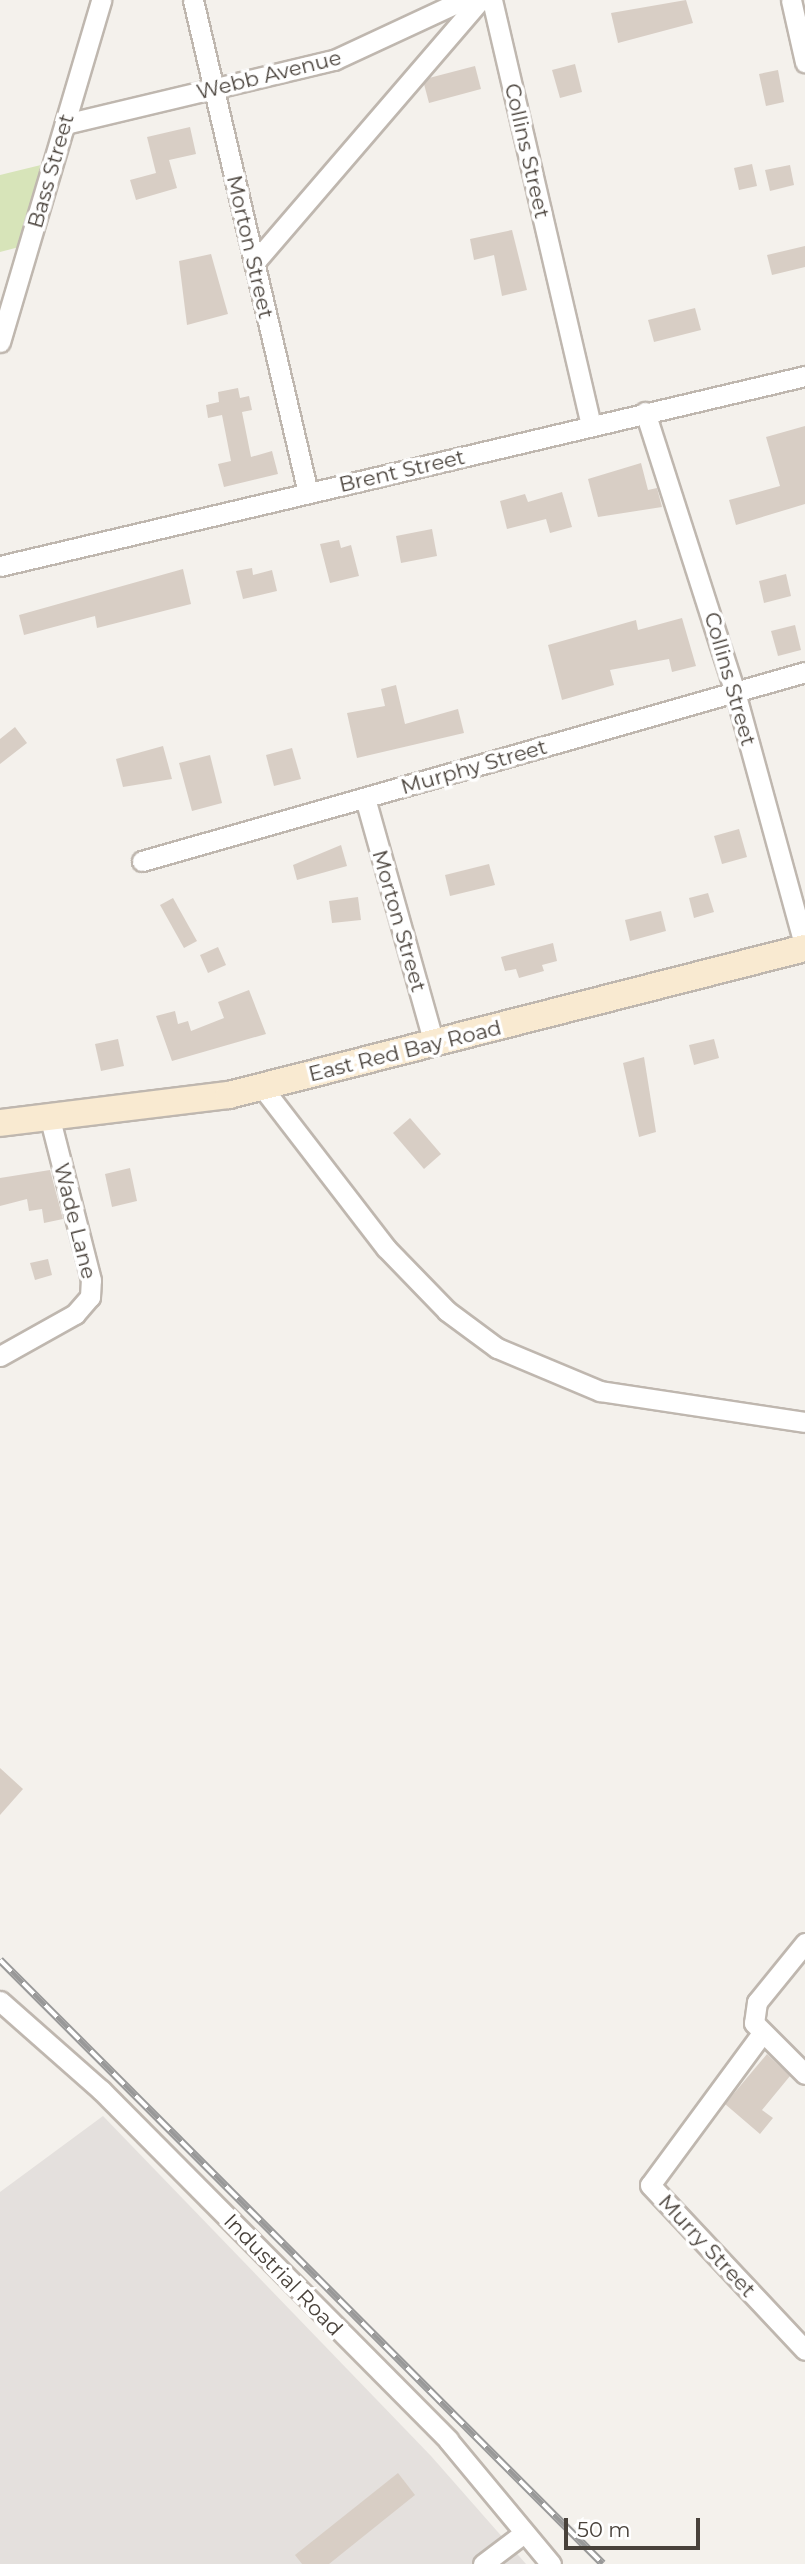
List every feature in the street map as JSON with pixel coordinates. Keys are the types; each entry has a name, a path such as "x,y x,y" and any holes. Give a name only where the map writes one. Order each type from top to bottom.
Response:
{"street":[{"name":"Bass Street","path":"0,342 101,0"},
{"name":"Morton Street","path":"193,0 308,493"},
{"name":"Webb Avenue","path":"65,124 334,60 463,0"},
{"path":"254,263 480,0"},
{"name":"Collins Street","path":"492,0 592,425"},
{"path":"791,0 805,62"},
{"name":"Brent Street","path":"0,566 805,376"},
{"name":"Collins Street","path":"645,412 735,692 805,948"},
{"name":"Murphy Street","path":"142,861 805,672"},
{"name":"Morton Street","path":"365,798 434,1044"},
{"name":"East Red Bay Road","path":"0,1123 50,1119 262,1087 805,948"},
{"path":"262,1087 386,1248 447,1311 497,1348 600,1391 805,1422"},
{"name":"Wade Lane","path":"0,1356 75,1314 90,1297 91,1280 50,1119"},
{"path":"805,1943 757,2002 754,2023 760,2036 805,2074"},
{"name":"Industrial Road","path":"0,2001 101,2090 448,2440 551,2564"},
{"name":"Murry Street","path":"760,2036 650,2185 805,2350"},
{"path":"483,2564 524,2533"}],"shaded area":[{"path":"103,2116 431,2456 526,2564 0,2564 0,2192"}],"green space":[{"path":"45,164 23,246 0,252 0,175"}],"building":[{"path":"686,0 693,23 618,43 611,13"},
{"path":"575,64 582,92 560,98 552,70"},
{"path":"475,66 481,89 429,103 424,84 429,78"},
{"path":"778,70 784,102 766,106 759,74"},
{"path":"190,127 196,154 169,160 177,188 136,200 130,180 156,173 147,137"},
{"path":"752,164 757,186 739,190 734,168"},
{"path":"790,165 794,185 770,191 765,170"},
{"path":"512,230 527,290 502,296 494,255 474,260 470,239"},
{"path":"805,246 805,267 772,275 767,255"},
{"path":"211,254 228,314 187,325 179,261"},
{"path":"695,308 701,330 654,342 648,320"},
{"path":"238,388 240,398 249,396 252,410 242,412 251,457 272,451 278,474 224,487 218,464 231,461 222,415 208,418 206,405 219,402 218,392"},
{"path":"805,426 805,504 736,525 729,500 780,486 766,437"},
{"path":"641,463 648,490 657,488 662,507 598,517 588,479"},
{"path":"562,492 572,527 550,533 546,519 507,529 500,501 525,494 528,502"},
{"path":"432,529 437,556 401,563 396,536"},
{"path":"339,540 341,548 351,545 359,576 330,583 320,544"},
{"path":"252,568 253,575 272,570 277,591 243,599 236,571"},
{"path":"183,569 191,604 97,628 95,616 24,635 19,615"},
{"path":"786,574 791,596 764,603 759,581"},
{"path":"682,618 696,666 672,672 669,659 610,670 614,685 562,700 548,645 636,620 638,630"},
{"path":"795,625 801,650 778,656 771,631"},
{"path":"396,685 405,724 458,709 464,733 357,758 347,713 385,706 381,689"},
{"path":"15,727 27,743 0,764 0,739"},
{"path":"163,746 172,779 123,787 116,759"},
{"path":"292,748 301,779 274,786 266,755"},
{"path":"210,755 222,803 192,811 179,763"},
{"path":"739,829 747,857 722,864 714,836"},
{"path":"341,845 347,866 297,880 293,865"},
{"path":"489,864 495,885 450,896 445,875"},
{"path":"708,893 714,912 694,918 689,898"},
{"path":"358,897 361,920 332,923 329,901"},
{"path":"173,898 197,941 184,948 160,905"},
{"path":"661,911 666,931 630,941 625,920"},
{"path":"553,943 557,961 542,965 544,971 519,978 516,969 505,971 501,957"},
{"path":"218,947 226,965 208,973 200,955"},
{"path":"249,990 266,1034 172,1061 156,1016 175,1011 178,1024 188,1021 191,1031 224,1018 218,1002"},
{"path":"118,1039 124,1066 101,1071 95,1044"},
{"path":"714,1039 719,1058 694,1065 689,1045"},
{"path":"644,1057 656,1132 639,1137 623,1063"},
{"path":"410,1118 441,1154 424,1169 393,1133"},
{"path":"130,1168 137,1201 112,1207 105,1174"},
{"path":"50,1170 63,1219 44,1223 42,1209 29,1211 27,1199 0,1206 0,1178"},
{"path":"48,1259 52,1275 35,1280 30,1263"},
{"path":"0,1768 23,1789 0,1815"},
{"path":"767,2054 790,2076 762,2110 773,2118 760,2134 725,2104"},
{"path":"398,2473 415,2495 329,2564 302,2564 295,2555"}],"railway":[{"path":"0,1960 603,2564"}]}
